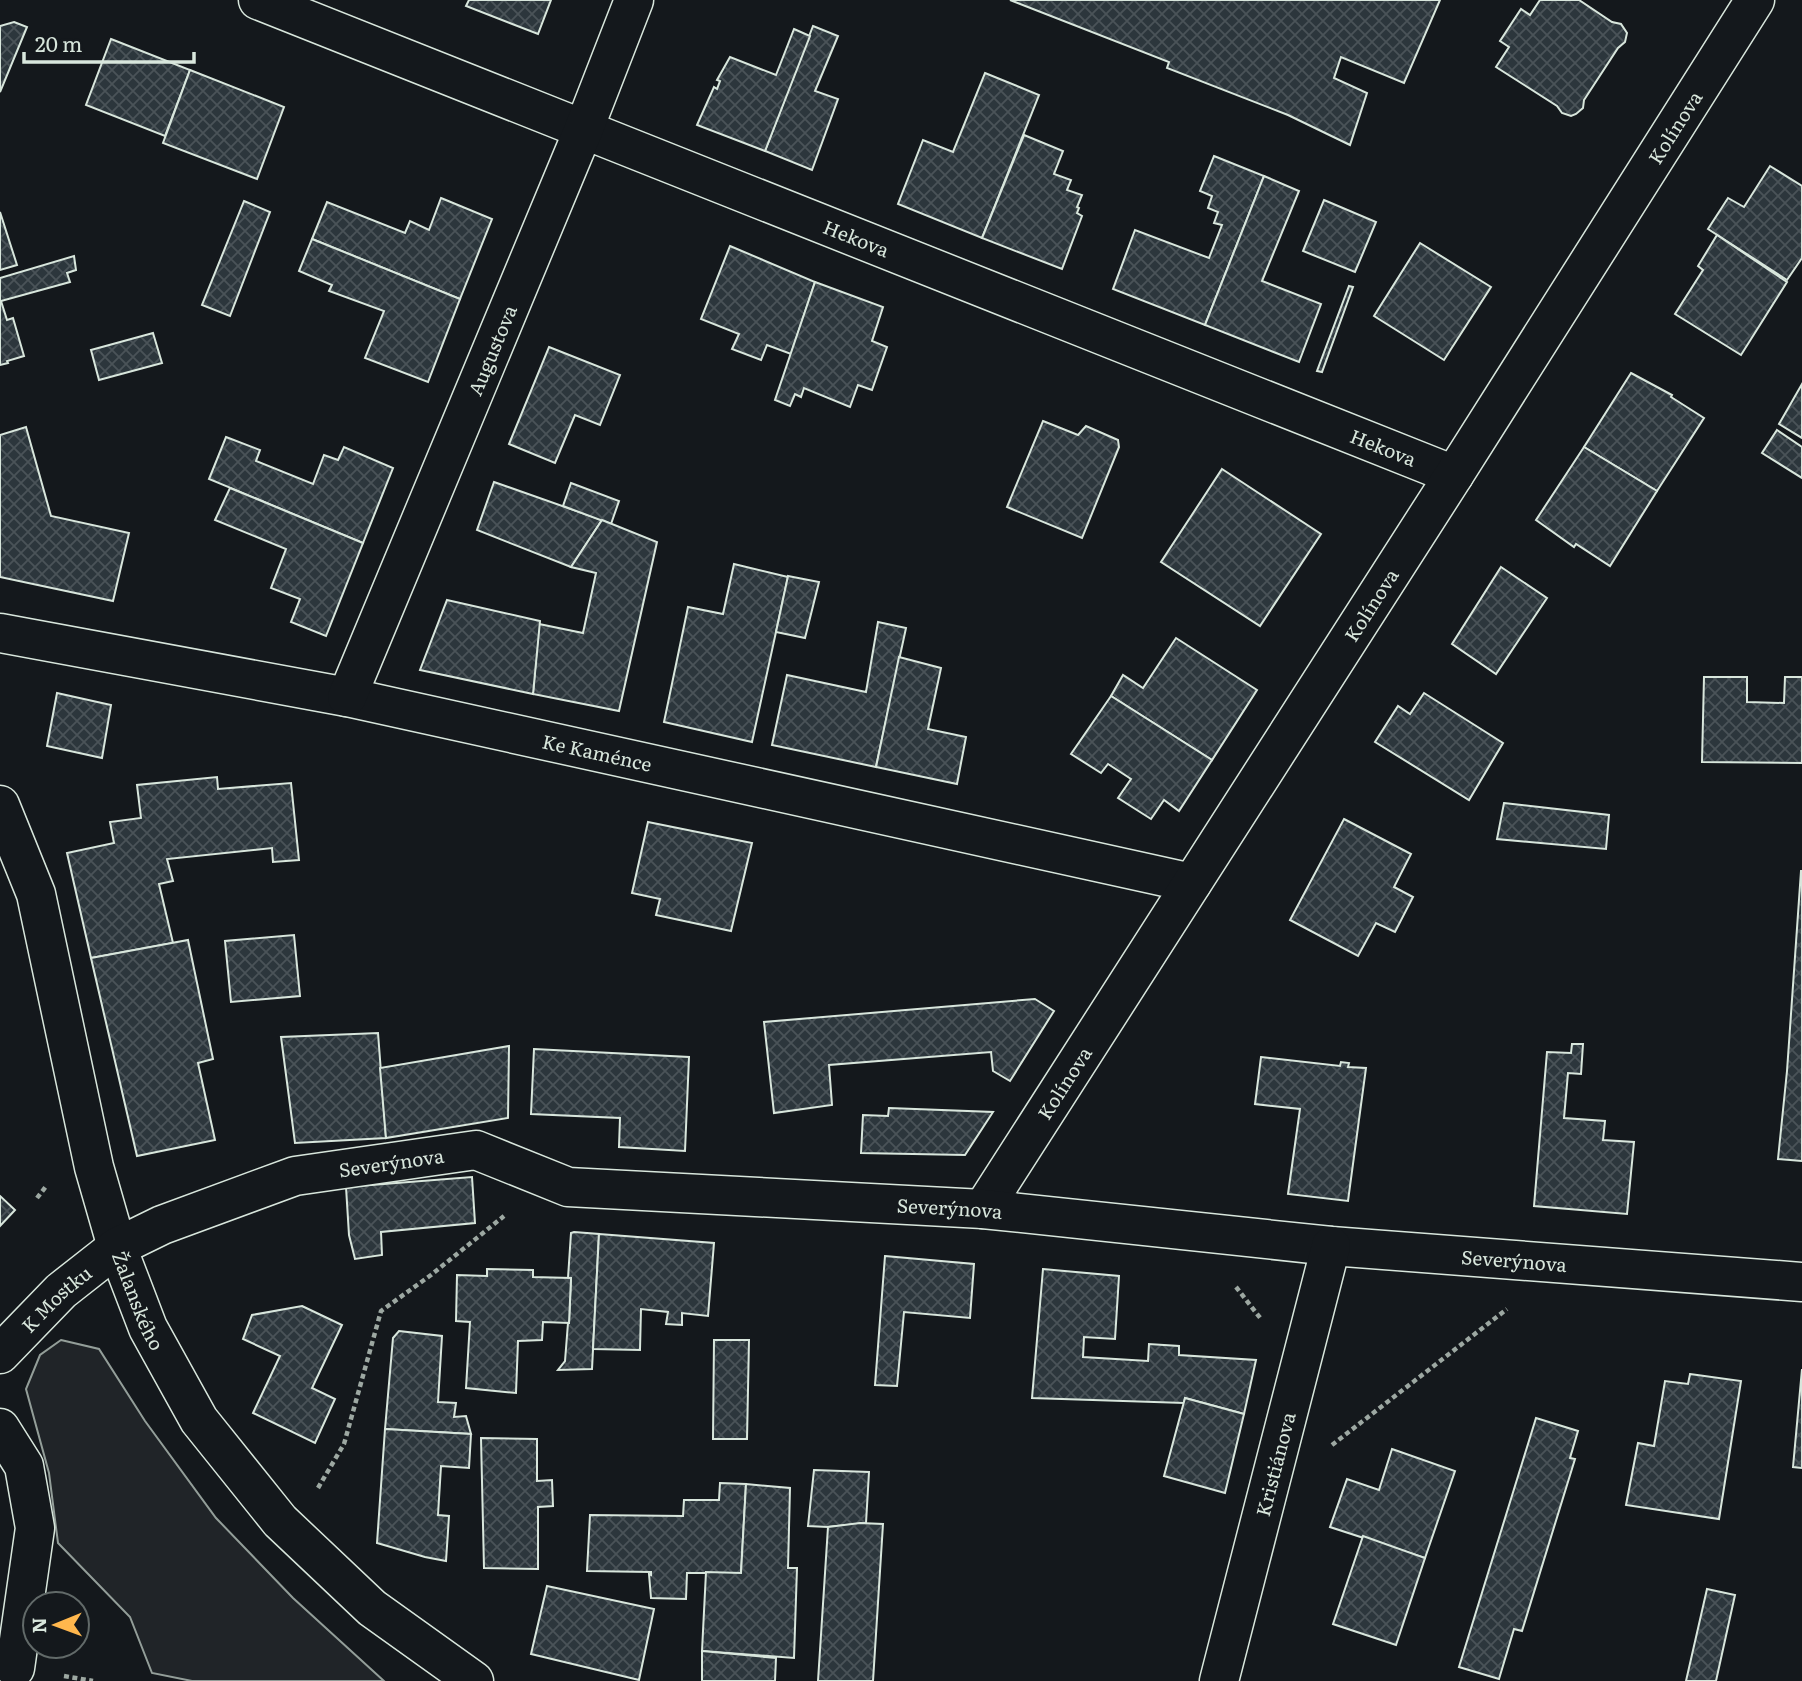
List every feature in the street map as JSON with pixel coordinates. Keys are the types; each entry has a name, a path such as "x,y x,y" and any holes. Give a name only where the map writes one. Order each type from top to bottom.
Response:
{"street":[{"name":"Hekova","path":"258,0 1454,475"},
{"name":"Augustova","path":"347,697 583,131 634,0"},
{"name":"Kolínova","path":"983,1209 1755,0"},
{"name":"Ke Kaménce","path":"0,634 347,697 1192,883"},
{"name":"Žalanského","path":"0,804 36,894 94,1167 117,1247 148,1328 199,1420 280,1521 372,1608 474,1681"},
{"name":"Severýnova","path":"117,1247 162,1225 295,1175 476,1150 568,1187 983,1209 1331,1246 1802,1282"},
{"name":"Kristiánova","path":"1219,1681 1331,1246"},
{"name":"K Mostku","path":"0,1354 61,1291 117,1247"},
{"path":"0,1428 24,1466 35,1528 15,1668"}],"path":[{"path":"316,1492 344,1444 381,1311 431,1275 518,1205 538,1175"},
{"path":"1234,1285 1265,1324"},
{"path":"1329,1447 1508,1309"}],"shaded area":[{"path":"61,1340 99,1349 145,1421 216,1518 293,1598 384,1681 192,1681 152,1673 130,1617 58,1543 49,1473 26,1389 40,1355"}],"building":[{"path":"469,0 551,0 538,34 466,6"},
{"path":"1010,0 1440,0 1404,83 1341,57 1334,78 1367,93 1350,145 1288,115 1167,68 1169,62"},
{"path":"1540,0 1579,0 1612,22 1621,24 1627,33 1625,42 1618,48 1584,100 1583,108 1571,116 1562,113 1557,106 1496,67 1509,47 1500,41 1521,9 1530,15"},
{"path":"14,22 27,27 0,92 0,26"},
{"path":"813,26 838,36 815,91 838,99 812,170 765,151"},
{"path":"794,29 810,36 765,151 697,125 714,87 717,89 720,81 717,80 730,57 776,75"},
{"path":"111,39 190,70 165,136 86,105"},
{"path":"190,70 284,107 257,179 163,143"},
{"path":"985,73 1039,95 982,238 898,204 923,140 953,152"},
{"path":"1024,135 1063,151 1054,174 1071,180 1067,190 1082,195 1077,213 1082,216 1062,269 982,238"},
{"path":"1214,156 1264,176 1205,325 1113,289 1135,230 1209,258 1222,225 1214,223 1218,212 1208,208 1212,196 1200,191"},
{"path":"1770,166 1802,186 1802,258 1787,280 1708,229 1728,198 1744,207"},
{"path":"1264,176 1299,191 1262,281 1321,304 1299,362 1205,325"},
{"path":"441,198 492,219 460,299 312,239 327,202 405,233 410,221 429,230"},
{"path":"1324,200 1376,222 1355,272 1303,251"},
{"path":"244,201 270,212 230,316 202,305"},
{"path":"0,212 17,265 0,270"},
{"path":"1717,235 1787,282 1741,355 1675,314 1703,270 1698,266"},
{"path":"312,239 460,299 428,382 365,358 384,311 329,291 332,285 299,271"},
{"path":"1420,243 1491,287 1444,360 1374,316"},
{"path":"730,246 815,282 791,354 767,345 761,360 732,349 739,334 701,319"},
{"path":"74,256 76,270 67,273 70,282 1,301 7,320 13,318 24,356 0,365 0,278"},
{"path":"815,282 883,307 872,341 887,347 872,390 858,385 850,407 804,388 801,397 795,394 790,406 775,400"},
{"path":"1349,286 1353,287 1322,372 1317,371"},
{"path":"153,333 162,363 99,380 91,350"},
{"path":"549,347 620,375 600,425 575,415 555,463 509,444"},
{"path":"1631,373 1672,395 1671,397 1704,418 1657,491 1584,447"},
{"path":"1802,384 1802,438 1779,424"},
{"path":"1043,421 1078,435 1086,426 1118,440 1119,447 1082,538 1007,507"},
{"path":"26,427 51,516 129,533 113,601 0,577 0,435"},
{"path":"1777,430 1802,447 1802,478 1762,453"},
{"path":"226,437 260,450 256,461 313,484 324,455 338,460 344,447 393,468 363,543 209,479"},
{"path":"1584,447 1657,491 1610,566 1576,544 1574,547 1536,520"},
{"path":"1222,469 1321,534 1260,626 1161,562"},
{"path":"494,482 602,520 571,567 477,530"},
{"path":"571,483 619,501 611,524 563,506"},
{"path":"230,488 363,543 326,636 291,622 300,599 271,588 286,549 215,520"},
{"path":"602,520 657,542 619,711 533,694 539,624 583,633 596,573 571,567"},
{"path":"734,564 788,577 752,742 664,722 688,607 723,614"},
{"path":"1501,567 1547,598 1496,674 1452,644"},
{"path":"788,576 819,582 805,638 776,632"},
{"path":"447,600 540,621 533,694 420,670"},
{"path":"878,622 906,628 876,767 772,745 787,675 866,692"},
{"path":"1176,638 1257,690 1212,760 1111,696 1123,675 1143,688"},
{"path":"899,657 941,668 928,729 966,737 957,784 876,767"},
{"path":"1704,677 1747,677 1747,702 1784,703 1785,677 1802,677 1802,763 1702,762"},
{"path":"57,693 111,705 102,758 47,746"},
{"path":"1424,693 1503,743 1469,800 1375,742 1398,706 1410,714"},
{"path":"1111,696 1212,760 1179,811 1164,800 1151,819 1118,798 1131,779 1108,764 1101,773 1071,754"},
{"path":"217,777 218,789 291,783 299,860 273,862 272,848 167,859 173,881 159,884 173,943 91,958 67,853 114,843 110,822 141,818 137,785"},
{"path":"1504,803 1609,815 1606,849 1497,839"},
{"path":"1344,819 1411,854 1394,887 1413,897 1395,932 1376,923 1358,956 1290,920"},
{"path":"648,822 752,843 731,931 656,915 660,899 632,893"},
{"path":"1802,871 1802,1161 1778,1159"},
{"path":"294,935 300,996 231,1002 225,941"},
{"path":"188,940 213,1059 198,1063 215,1140 137,1156 91,958"},
{"path":"1035,999 1054,1011 1010,1081 993,1071 991,1052 829,1065 832,1105 774,1113 764,1022"},
{"path":"378,1033 386,1138 295,1143 281,1037"},
{"path":"1572,1044 1583,1044 1581,1074 1568,1073 1564,1118 1605,1121 1603,1140 1634,1142 1627,1214 1534,1206 1547,1052 1571,1053"},
{"path":"509,1046 508,1118 386,1138 380,1068"},
{"path":"534,1049 689,1057 685,1151 619,1147 620,1118 531,1114"},
{"path":"1261,1057 1340,1066 1341,1062 1349,1063 1348,1067 1366,1068 1348,1201 1288,1194 1300,1109 1255,1104"},
{"path":"889,1108 993,1112 965,1155 861,1153 863,1115 888,1116"},
{"path":"472,1177 475,1223 381,1232 382,1255 355,1259 349,1235 346,1187"},
{"path":"0,1196 15,1210 0,1226"},
{"path":"571,1233 599,1234 592,1369 558,1370 565,1361 569,1323"},
{"path":"599,1234 714,1243 708,1316 682,1313 682,1325 666,1324 668,1312 641,1309 640,1350 593,1349"},
{"path":"885,1256 974,1264 970,1318 904,1312 897,1386 875,1385"},
{"path":"487,1269 533,1270 533,1277 571,1278 569,1323 543,1322 542,1340 518,1341 516,1393 466,1388 470,1322 456,1321 457,1275 487,1276"},
{"path":"1043,1269 1119,1276 1115,1339 1084,1337 1083,1357 1148,1361 1149,1344 1179,1346 1179,1355 1256,1360 1244,1414 1185,1398 1184,1403 1032,1398"},
{"path":"302,1306 342,1325 312,1388 335,1399 315,1443 253,1413 280,1356 243,1339 252,1315"},
{"path":"399,1331 442,1336 438,1402 456,1403 454,1417 466,1416 471,1434 385,1429 393,1338"},
{"path":"714,1340 749,1340 747,1439 713,1439"},
{"path":"1802,1369 1802,1468 1793,1467"},
{"path":"1690,1374 1741,1381 1719,1519 1626,1505 1638,1443 1654,1446 1665,1381 1688,1384"},
{"path":"1185,1398 1244,1414 1225,1493 1164,1476"},
{"path":"1536,1418 1578,1431 1570,1458 1575,1459 1522,1631 1514,1629 1499,1679 1459,1667"},
{"path":"385,1429 471,1434 469,1468 441,1466 438,1515 449,1516 446,1561 377,1543"},
{"path":"481,1438 537,1439 537,1481 552,1480 553,1506 538,1507 538,1569 484,1568"},
{"path":"1392,1449 1455,1471 1425,1558 1330,1527 1347,1479 1379,1490"},
{"path":"814,1470 869,1472 866,1523 808,1526"},
{"path":"720,1483 746,1484 741,1573 687,1573 686,1599 651,1598 651,1572 587,1571 590,1515 683,1516 684,1500 719,1500"},
{"path":"746,1484 790,1488 788,1568 797,1568 794,1658 702,1651 706,1572 741,1573"},
{"path":"860,1523 883,1524 873,1681 818,1681 828,1527"},
{"path":"1363,1536 1425,1558 1396,1645 1333,1624"},
{"path":"547,1586 654,1609 639,1680 531,1654"},
{"path":"1707,1589 1735,1595 1716,1681 1686,1681"},
{"path":"702,1651 776,1658 775,1681 702,1681"}]}
